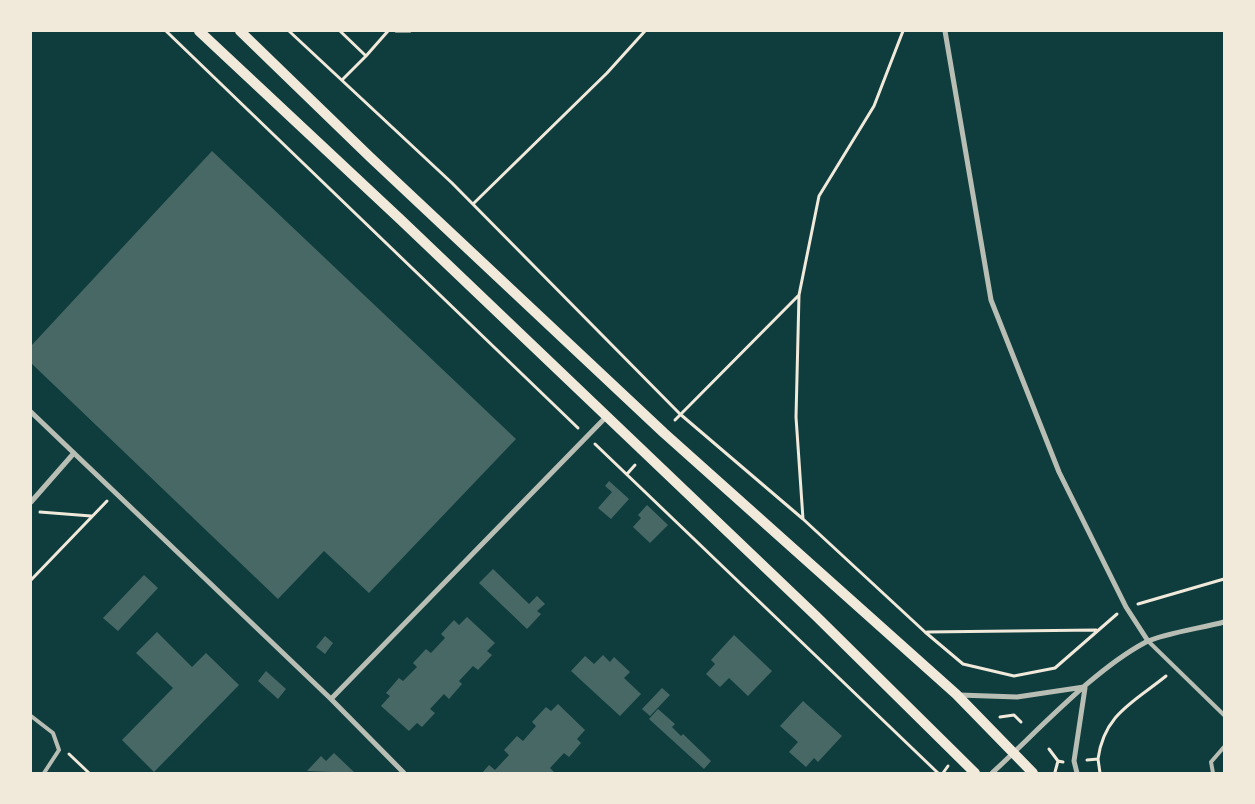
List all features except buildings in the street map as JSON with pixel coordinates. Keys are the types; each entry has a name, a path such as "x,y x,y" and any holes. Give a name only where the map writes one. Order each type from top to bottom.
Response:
{"main road":[{"path":"199,31 401,220 816,616 975,773"},
{"path":"240,31 363,150 664,433 956,694 1033,773"}],"street":[{"path":"945,31 991,300 1059,472 1126,607 1148,641"},
{"path":"31,412 332,699 404,773"},
{"path":"332,699 606,417"},
{"path":"33,498 74,453"},
{"path":"992,773 1085,687 1127,654 1148,641 1224,622"},
{"path":"956,694 1017,697 1085,687"},
{"path":"1076,773 1074,761 1085,687"}],"lane":[{"path":"1148,641 1224,714"},
{"path":"31,716 53,733 60,750 44,773"},
{"path":"1213,773 1211,762 1224,747"}],"path":[{"path":"166,31 938,773"},
{"path":"289,31 473,204 680,414 804,519 925,632 963,664 1014,676 1055,668 1096,630 1126,607 1224,579"},
{"path":"340,31 366,56"},
{"path":"342,80 388,31"},
{"path":"396,31 410,31"},
{"path":"473,204 607,73 645,31"},
{"path":"804,519 796,416 799,295 819,196 874,106 903,31"},
{"path":"675,420 799,295"},
{"path":"627,474 635,465"},
{"path":"31,580 115,492"},
{"path":"31,512 92,516"},
{"path":"925,632 1096,630"},
{"path":"1100,773 1098,759 1100,746 1108,725 1128,703 1176,667"},
{"path":"997,717 1014,715 1022,722"},
{"path":"56,741 89,773"},
{"path":"1049,749 1058,761 1066,762"},
{"path":"1082,761 1098,759"},
{"path":"1055,772 1058,761"},
{"path":"944,773 948,766"}]}
